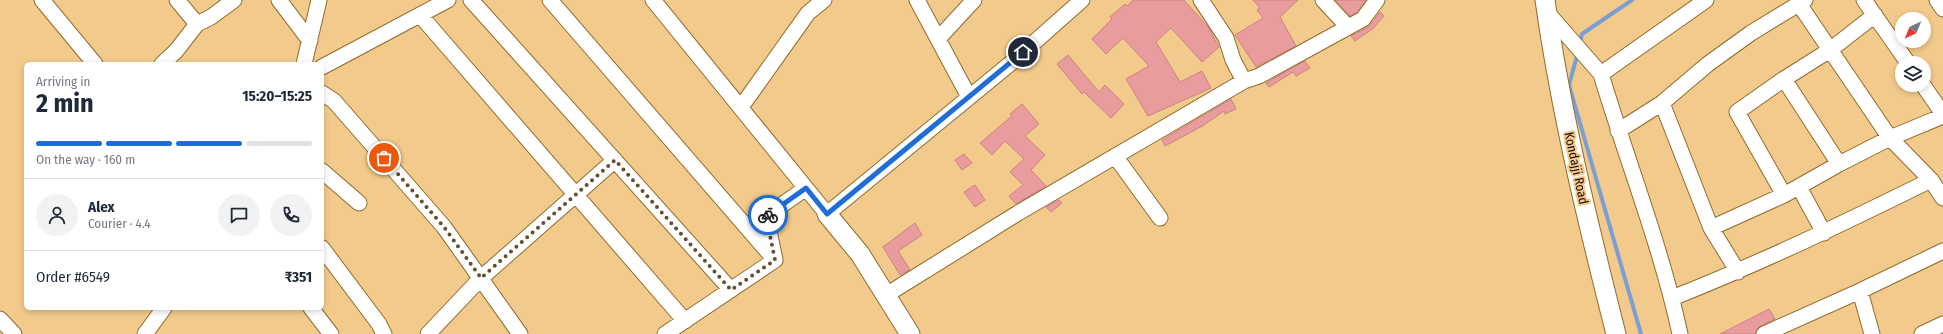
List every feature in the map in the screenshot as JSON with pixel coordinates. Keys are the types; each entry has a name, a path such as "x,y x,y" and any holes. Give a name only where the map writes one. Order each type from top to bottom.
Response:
{"street":[{"path":"42,0 93,62"},
{"path":"177,0 198,24"},
{"path":"164,62 176,51 198,24 211,17 234,0"},
{"path":"279,0 310,41"},
{"path":"305,62 319,0"},
{"path":"324,66 448,0"},
{"path":"472,0 731,290"},
{"path":"550,0 775,260"},
{"path":"653,0 860,254 910,334"},
{"path":"740,107 808,13 824,0"},
{"path":"917,0 969,97"},
{"path":"938,39 974,0"},
{"path":"827,214 1011,63 1082,0"},
{"path":"1202,0 1226,38 1233,60 1244,81"},
{"path":"1324,0 1348,27"},
{"path":"886,295 1018,213 1244,81 1259,76 1363,19 1377,0"},
{"path":"1601,74 1706,0"},
{"path":"1864,0 1903,56"},
{"path":"1937,0 1943,9"},
{"path":"1618,131 1662,103 1708,64 1751,33 1802,2 1830,50 1890,138 1931,180 1943,198"},
{"path":"1546,5 1601,74 1672,298 1680,334"},
{"name":"Kondajji Road","path":"1546,5 1553,60 1594,246 1616,334"},
{"path":"420,15 685,321"},
{"path":"1784,195 1738,112 1784,78 1830,50 1875,15"},
{"path":"1784,78 1839,164"},
{"path":"1711,228 1784,195 1839,164 1890,138 1943,115 1928,92"},
{"path":"324,94 334,101 444,227 520,334"},
{"path":"1662,103 1711,228 1738,272"},
{"path":"1115,156 1160,218"},
{"path":"429,334 481,278 615,160"},
{"path":"324,173 359,203"},
{"path":"1672,298 1738,272 1824,233 1931,180"},
{"path":"1799,186 1824,233"},
{"path":"775,260 766,216 806,188"},
{"path":"1764,334 1860,291 1943,250"},
{"path":"324,251 380,324 384,334"},
{"path":"665,334 775,260"},
{"path":"1860,291 1872,334"},
{"path":"145,334 163,310"},
{"path":"313,310 331,334"},
{"path":"0,319 14,334"},
{"path":"1927,333 1943,324"}],"building":[{"path":"1133,0 1184,0 1208,27 1219,47 1202,62 1171,28 1156,42 1180,82 1202,71 1211,88 1148,116 1126,79 1149,66 1123,38 1106,54 1092,39 1112,19 1110,17 1125,4 1127,6"},
{"path":"1253,0 1298,0 1280,17 1296,46 1256,67 1235,35 1263,18 1257,10 1260,8"},
{"path":"1335,0 1366,0 1357,12 1350,16"},
{"path":"1380,12 1384,16 1375,27 1355,41 1351,36 1368,27"},
{"path":"1068,55 1099,92 1105,85 1124,104 1111,118 1084,92 1082,94 1057,64"},
{"path":"1305,61 1310,68 1296,76 1293,72 1269,87 1266,83"},
{"path":"1231,99 1236,109 1225,114 1224,111 1204,125 1165,146 1162,140"},
{"path":"1022,104 1039,124 1025,136 1045,155 1031,170 1046,186 1016,204 1009,196 1023,185 1010,172 1024,159 1005,141 992,155 980,143 1012,116 1010,114"},
{"path":"964,154 972,163 962,170 955,160"},
{"path":"975,185 985,200 975,207 964,192"},
{"path":"1059,200 1062,203 1051,212 1046,207"},
{"path":"915,223 922,235 898,251 910,270 900,275 883,247"},
{"path":"1769,309 1775,319 1760,326 1755,334 1720,334"}],"waterway":[{"path":"1580,43 1582,34 1632,0"},
{"path":"1578,52 1569,85 1641,334"}],"way so far":[{"path":"384,158 444,227 481,278 615,160 731,290 775,260 766,216 768,215"}],"route":[{"path":"768,215 806,188 827,214 1023,52"}]}
